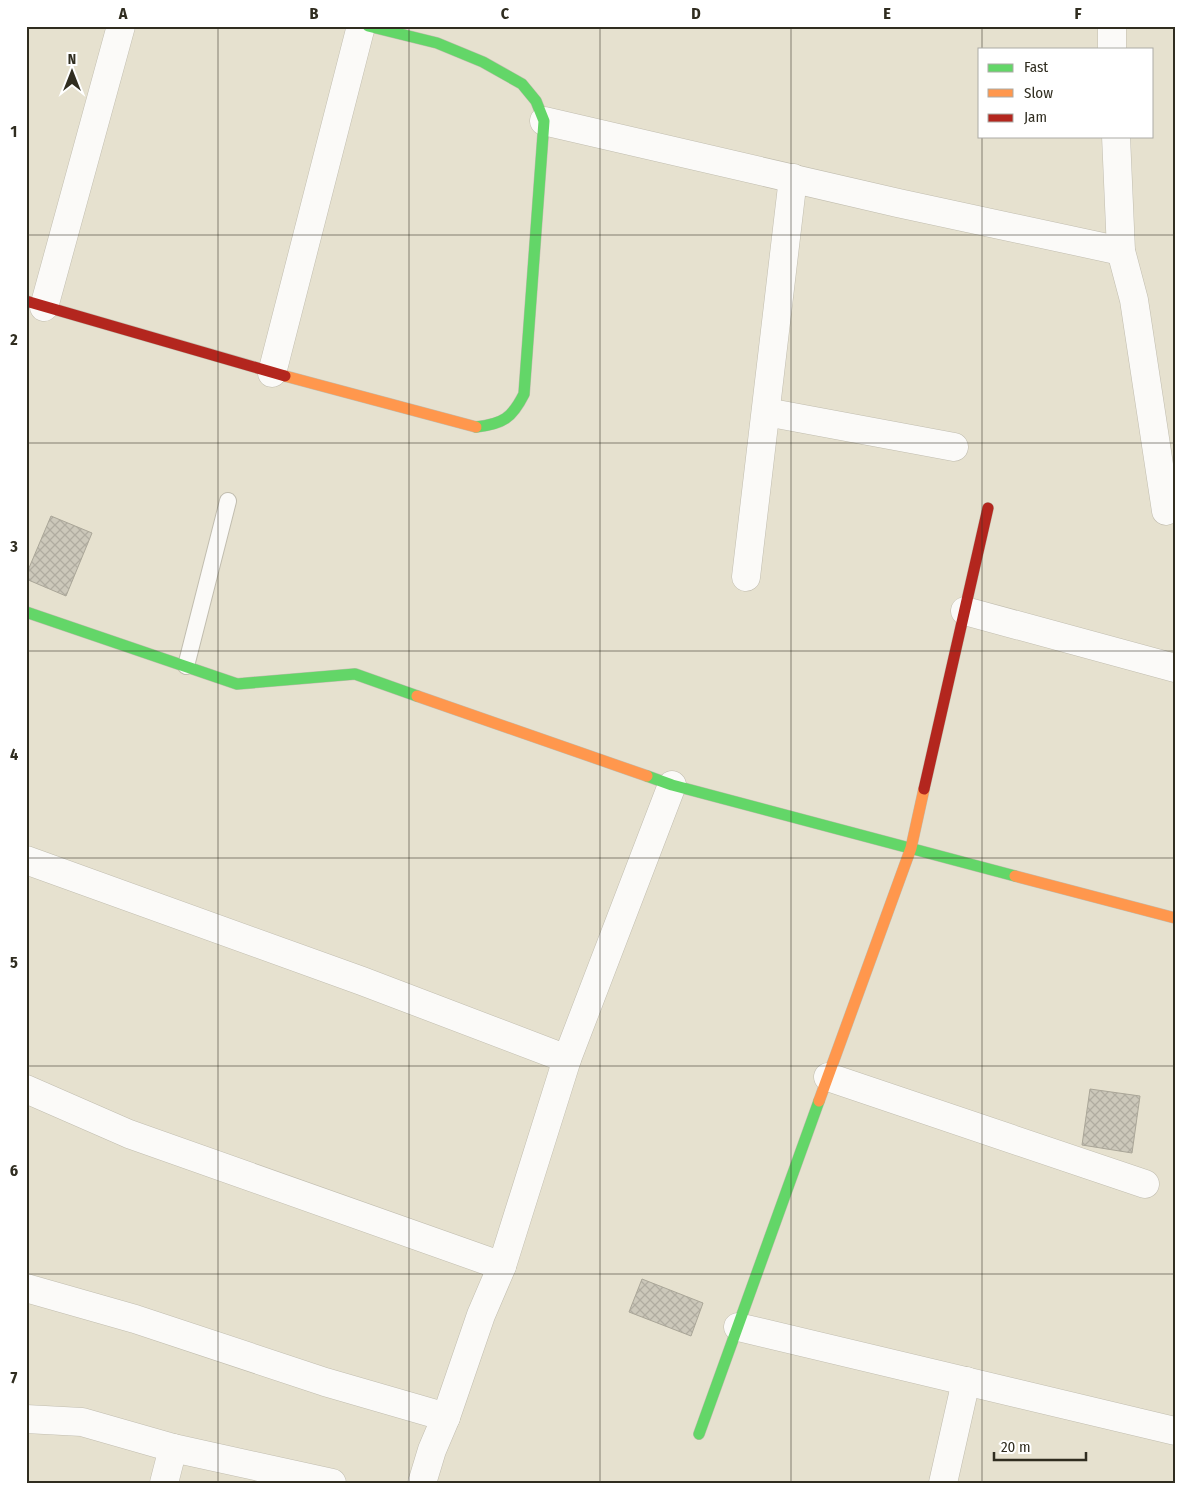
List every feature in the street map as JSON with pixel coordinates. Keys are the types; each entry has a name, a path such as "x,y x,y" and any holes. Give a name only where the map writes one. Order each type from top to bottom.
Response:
{"street":[{"path":"121,26 35,304 272,374 476,427 492,426 508,420 518,408 524,394 544,121 536,101 522,84 483,62 437,43 368,26"},
{"path":"272,374 361,26"},
{"path":"1112,26 1112,48"},
{"path":"544,121 898,203 1121,251"},
{"path":"1116,138 1121,251 1134,300 1166,511"},
{"path":"746,577 794,178"},
{"path":"766,412 954,446"},
{"path":"699,1434 911,848 988,508"},
{"path":"965,610 1175,668"},
{"path":"26,612 237,684 355,674 672,785 1175,918"},
{"path":"422,1483 481,1314 502,1266 567,1059 672,785"},
{"path":"26,860 352,978 567,1059"},
{"path":"828,1078 1145,1184"},
{"path":"26,1089 129,1134 502,1266"},
{"path":"26,1288 135,1319 325,1382 446,1417"},
{"path":"738,1327 1175,1431"},
{"path":"943,1483 966,1382"},
{"path":"26,1419 82,1422 173,1448 327,1482"},
{"path":"164,1483 173,1448"}],"lane":[{"path":"186,666 228,501"}],"building":[{"path":"51,516 92,533 66,596 26,579"},
{"path":"1090,1089 1140,1096 1132,1153 1082,1145"},
{"path":"642,1279 703,1303 691,1336 629,1312"}],"traffic: fast":[{"path":"368,26 437,43 483,62 522,84 536,101 544,121 524,394 515,409 506,418 500,422 476,427"},
{"path":"26,612 237,684 355,674 417,696"},
{"path":"647,776 672,785 1015,876"},
{"path":"699,1434 819,1101"}],"traffic: slow":[{"path":"285,376 476,427"},
{"path":"417,696 647,776"},
{"path":"819,1101 911,848 924,789"},
{"path":"1015,876 1175,918"}],"traffic: jam":[{"path":"26,301 285,376"},
{"path":"924,789 988,508"}]}
